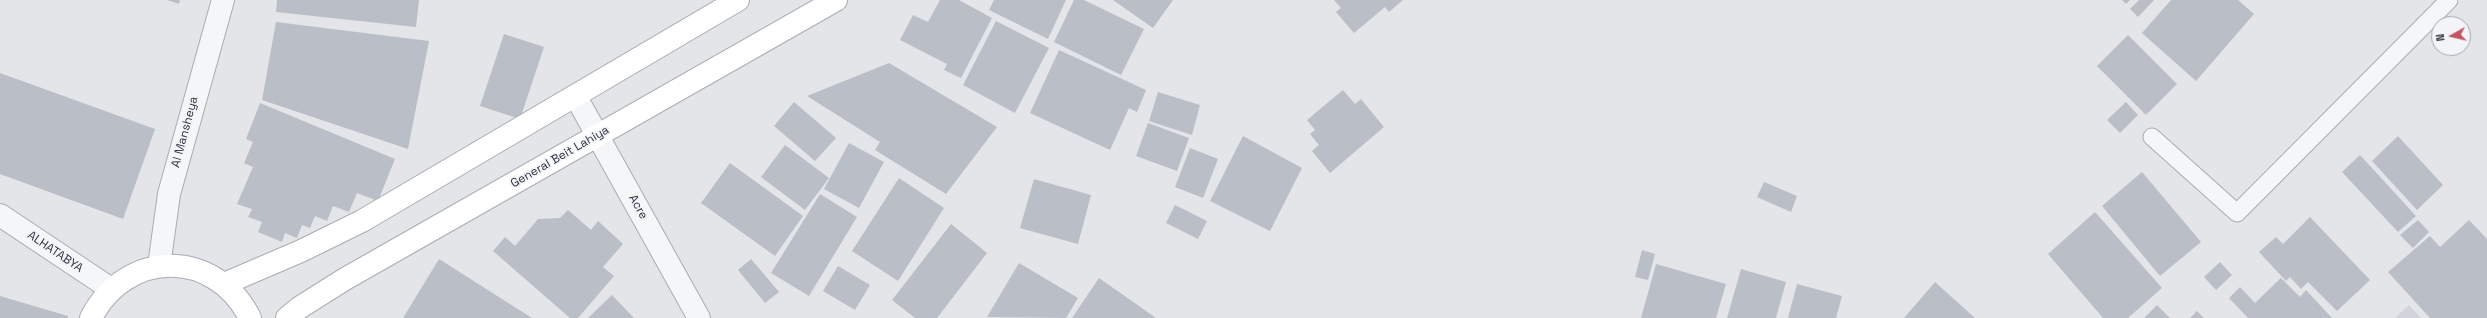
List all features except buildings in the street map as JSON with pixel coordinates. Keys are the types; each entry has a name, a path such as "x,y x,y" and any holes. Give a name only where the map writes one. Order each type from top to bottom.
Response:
{"main road":[{"path":"224,284 301,251 362,221 576,97 738,0"},
{"name":"General Beit Lahiya","path":"287,318 299,308 345,279 836,0"},
{"path":"91,318 111,289 133,274 159,266 185,267 198,270 224,284 234,293 250,318"}],"street":[{"name":"Al Mansheya","path":"159,266 169,194 223,0"},
{"name":"Acre","path":"576,97 599,135 699,318"},
{"name":"ALHATABYA","path":"0,215 111,289"}],"lane":[{"path":"2152,137 2237,213 2449,0"}],"shaded area":[{"path":"2409,305 2421,318 2395,318"}]}
